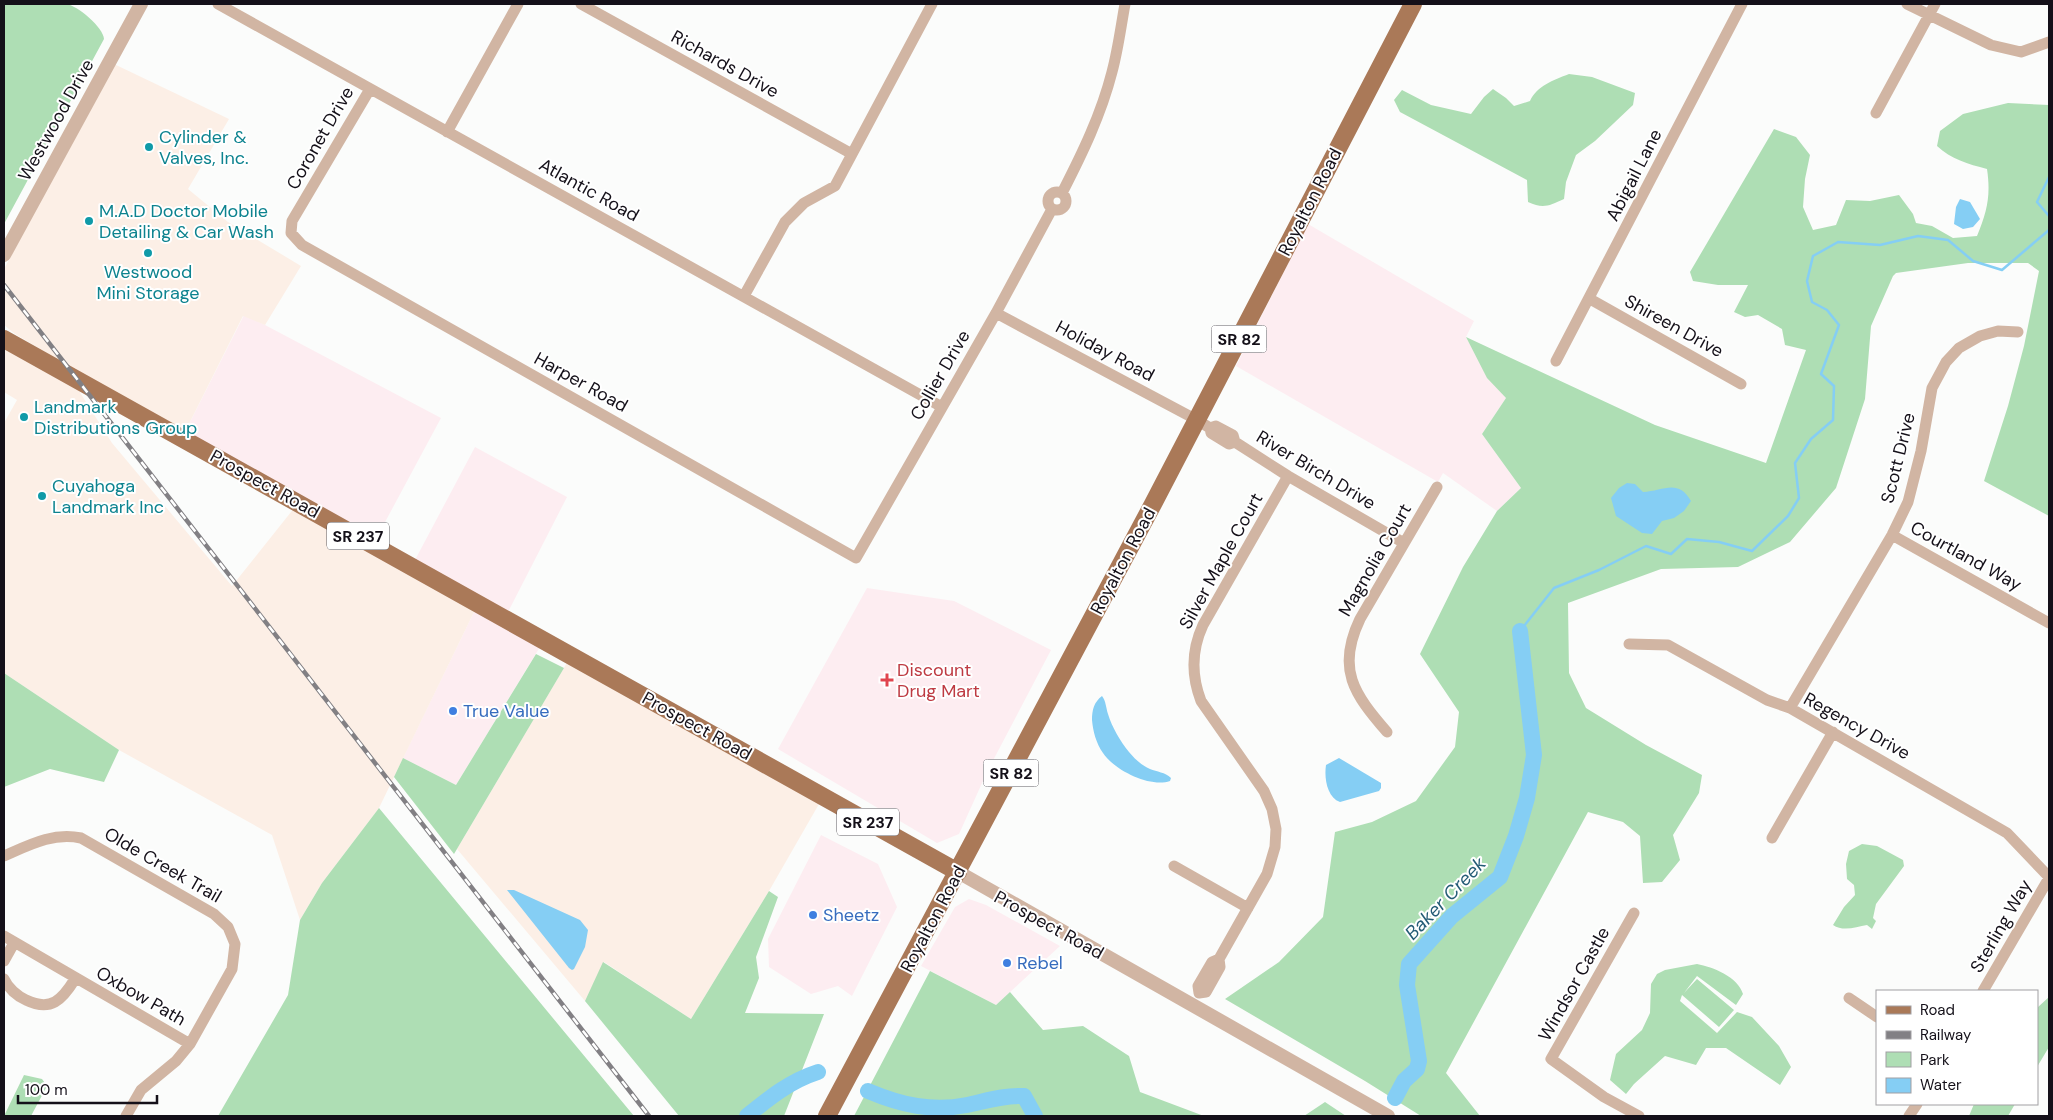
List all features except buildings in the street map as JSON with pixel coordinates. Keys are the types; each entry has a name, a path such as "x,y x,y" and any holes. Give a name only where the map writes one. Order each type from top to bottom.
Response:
{"main road":[{"name":"Royalton Road","path":"827,1116 958,872 1204,424 1408,6"},
{"name":"Prospect Road","path":"4,339 958,872"}],"street":[{"name":"Westwood Drive","path":"4,255 141,4"},
{"name":"Atlantic Road","path":"218,4 942,407"},
{"path":"447,132 518,4"},
{"name":"Richards Drive","path":"581,4 852,154"},
{"name":"Collier Drive","path":"856,558 996,313 1052,209 1048,203 1049,196 1055,192 1062,193 1094,126 1107,92 1125,4"},
{"name":"Abigail Lane","path":"1556,361 1590,299 1742,4"},
{"path":"1907,4 1991,45 2022,52 2049,42"},
{"path":"1876,113 1935,4"},
{"path":"744,296 785,222 804,203 835,186 929,5"},
{"name":"Coronet Drive","path":"291,233 292,221 370,89"},
{"name":"Harper Road","path":"291,233 302,245 856,558"},
{"name":"Shireen Drive","path":"1590,299 1741,384"},
{"name":"Holiday Road","path":"996,313 1204,424"},
{"name":"Scott Drive","path":"1790,708 1892,535 1908,502 1921,451 1932,388 1946,362 1959,348 1980,336 1998,331 2018,332"},
{"name":"River Birch Drive","path":"1204,424 1211,434 1229,444 1235,442 1288,476 1404,543"},
{"name":"Silver Maple Court","path":"1192,1006 1199,993 1198,986 1212,962 1219,960 1270,866 1276,838 1269,800 1201,701 1195,687 1193,660 1198,636 1203,626 1288,476"},
{"name":"Magnolia Court","path":"1386,732 1355,691 1350,664 1350,651 1360,618 1437,487"},
{"name":"Courtland Way","path":"1892,535 2049,623"},
{"name":"Regency Drive","path":"1629,644 1668,645 1767,700 1790,708 2007,832 2049,878"},
{"path":"1772,838 1833,732"},
{"name":"Olde Creek Trail","path":"4,856 53,837 65,835 81,838 214,914 228,927 235,944 232,969 190,1044 176,1061 141,1090 126,1116"},
{"path":"1174,866 1248,908"},
{"name":"Prospect Road","path":"958,872 1388,1116"},
{"name":"Sterling Way","path":"1984,990 2049,878"},
{"name":"Windsor Castle","path":"1634,913 1551,1059 1604,1097 1638,1116"},
{"name":"Oxbow Path","path":"4,936 14,944 190,1044"},
{"path":"4,961 14,944"},
{"name":"Oxbow Path","path":"4,979 22,999 43,1006 57,1001 66,993 75,979"},
{"path":"1849,998 1876,1016"},
{"path":"1909,1116 1916,1105"}],"shaded area":[{"path":"114,64 229,119 188,189 228,222 301,266 265,325 243,316 184,434 15,334 4,325 4,269"},
{"path":"1308,224 1474,321 1466,337 1487,377 1506,398 1482,434 1521,488 1497,511 1443,473 1438,482 1236,366"},
{"path":"244,315 441,418 377,537 184,434"},
{"path":"4,347 74,383 112,443 232,586 295,507 475,610 379,808 322,883 300,920 272,835 119,750 4,673 4,423 17,400 4,392"},
{"path":"475,447 567,497 507,614 415,560"},
{"path":"867,588 954,601 1051,650 987,772 959,834 937,843 778,749"},
{"path":"475,610 540,647 456,785 403,758"},
{"path":"568,661 819,804 769,891 691,1019 604,962 585,1001 457,849"},
{"path":"821,835 878,864 897,907 852,996 838,986 811,994 769,967 768,939"},
{"path":"969,899 986,905 1060,946 996,1005 921,966 955,907"}],"green space":[{"path":"51,3 71,5 95,23 103,34 104,39 4,224 4,4"},
{"path":"1569,74 1592,77 1635,93 1633,105 1595,141 1576,155 1566,182 1564,199 1546,206 1528,202 1527,180 1400,112 1394,100 1402,90 1431,105 1471,114 1493,89 1514,106 1530,101 1541,87"},
{"path":"2008,103 2049,105 2049,516 1984,481 2008,406 2024,346 2039,271 2028,263 1968,263 1896,273 1871,326 1865,399 1836,488 1790,542 1738,567 1661,569 1568,603 1569,673 1586,708 1646,745 1702,775 1699,793 1673,835 1680,860 1662,882 1643,883 1640,836 1623,822 1588,812 1446,1073 1480,1116 1421,1116 1225,999 1279,962 1323,917 1335,832 1372,822 1416,801 1455,747 1459,712 1420,654 1463,567 1497,511 1521,488 1482,434 1506,398 1487,378 1466,337 1655,425 1766,463 1806,350 1785,345 1782,329 1758,315 1745,317 1734,312 1748,285 1718,285 1693,281 1690,272 1774,129 1796,137 1810,155 1805,179 1803,207 1813,230 1836,225 1846,200 1870,201 1899,195 1913,214 1916,223 1932,226 1953,238 1977,236 1987,204 1989,187 1987,169 1960,160 1942,151 1937,146 1940,131 1963,114"},
{"path":"536,654 564,668 454,854 394,777 403,758 456,785"},
{"path":"4,673 119,750 104,782 50,769 4,787"},
{"path":"379,808 634,1116 218,1116 288,995 300,920 322,883"},
{"path":"1862,844 1877,846 1903,860 1904,866 1876,904 1873,918 1876,921 1872,929 1867,925 1850,928 1837,927 1833,925 1844,907 1855,895 1854,885 1847,879 1846,864 1849,851"},
{"path":"769,891 778,897 756,957 759,978 745,1013 824,1014 784,1116 679,1116 585,1001 603,962 691,1019"},
{"path":"1697,964 1724,974 1736,983 1743,994 1736,1005 1697,976 1684,993 1697,979 1734,1010 1719,1027 1682,995 1680,1001 1717,1033 1737,1012 1752,1017 1779,1046 1791,1067 1780,1085 1726,1048 1706,1048 1696,1065 1665,1056 1634,1084 1626,1094 1610,1080 1616,1054 1642,1030 1650,1013 1651,984 1657,974 1665,970"},
{"path":"930,971 996,1005 1010,992 1043,1030 1083,1026 1129,1056 1140,1092 1204,1116 854,1116"},
{"path":"2049,997 2049,1047 2038,1065 2038,1007"},
{"path":"24,1075 42,1079 47,1086 31,1116 4,1116"},
{"path":"1325,1102 1346,1116 1304,1116"},
{"path":"1974,1105 2014,1105 2008,1116 1969,1116"}],"water":[{"path":"1960,199 1970,202 1980,219 1973,227 1963,229 1954,224 1956,207"},
{"path":"1627,483 1635,484 1643,492 1675,488 1686,494 1691,501 1684,511 1674,518 1662,521 1652,534 1642,533 1616,516 1611,498 1619,488"},
{"path":"1102,696 1114,729 1129,752 1144,766 1169,776 1171,778 1170,781 1162,783 1153,782 1133,776 1115,766 1103,753 1095,737 1092,720 1094,706"},
{"path":"1339,758 1381,783 1379,791 1340,802 1336,800 1329,792 1325,770 1326,765"},
{"path":"507,890 514,890 580,920 588,930 585,947 574,969 569,968"}],"waterway":[{"path":"2049,177 2037,202 2049,216"},
{"path":"1520,631 1554,588 1599,570 1646,546 1671,554 1687,539 1719,542 1752,551 1788,516 1799,498 1795,463 1811,439 1833,420 1834,386 1821,374 1839,325 1827,310 1812,302 1807,281 1813,256 1838,242 1880,245 1918,236 1948,240 1973,261 2002,270 2049,230"},
{"name":"Baker Creek","path":"1395,1098 1404,1081 1417,1069 1419,1061 1407,985 1409,964 1452,916 1500,877 1516,836 1527,798 1534,755 1520,631"},
{"name":"Baker Creek","path":"747,1116 789,1085 818,1072"},
{"name":"Baker Creek","path":"868,1091 892,1100 917,1106 941,1108 967,1105 1002,1097 1024,1096 1035,1116"}],"railway":[{"path":"4,285 649,1116"}],"place":[{"name":"Cylinder & Valves, Inc.","path":"149,147"},
{"name":"M.A.D Doctor Mobile Detailing & Car Wash","path":"89,221"},
{"name":"Westwood Mini Storage","path":"148,253"},
{"name":"Landmark Distributions Group","path":"24,417"},
{"name":"Cuyahoga Landmark Inc","path":"42,496"},
{"name":"Discount Drug Mart","path":"887,680"},
{"name":"True Value","path":"453,711"},
{"name":"Sheetz","path":"813,915"},
{"name":"Rebel","path":"1007,963"}]}
